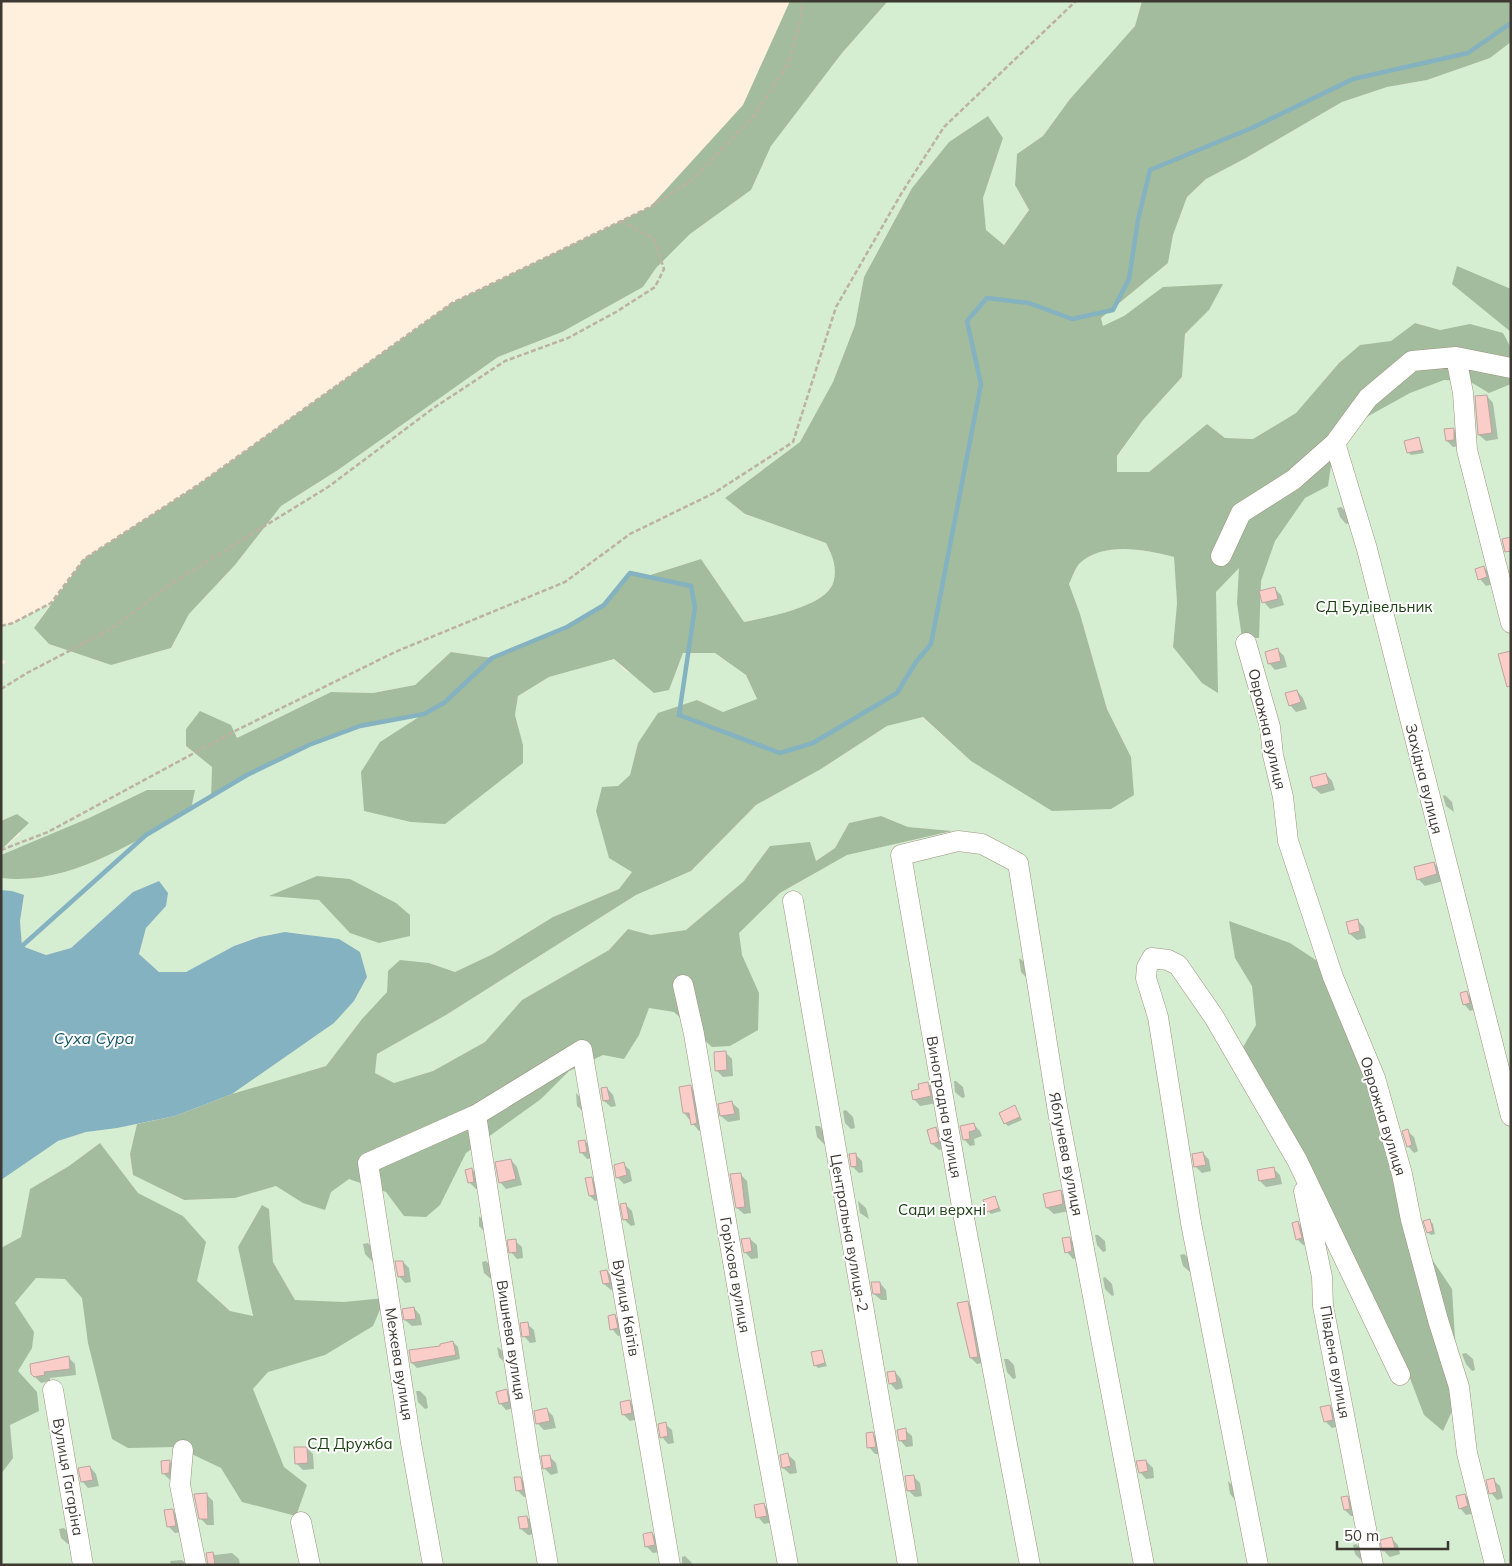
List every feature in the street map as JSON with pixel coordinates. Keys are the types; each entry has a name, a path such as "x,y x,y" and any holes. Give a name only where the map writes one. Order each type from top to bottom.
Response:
{"lane":[{"path":"1456,356 1463,393 1467,450 1511,622"},
{"path":"1221,556 1241,513 1293,480 1335,444 1368,398 1412,361 1456,356 1511,368"},
{"name":"Західна вулиця","path":"1335,444 1367,549 1511,1116"},
{"name":"Овражна вулиця","path":"1246,643 1270,727 1273,755 1283,797 1288,841 1333,977 1375,1078 1402,1174 1411,1220 1438,1320 1459,1387 1467,1454 1495,1565"},
{"name":"Яблунева вулиця","path":"901,855 958,841 982,844 1018,863 1058,1112 1144,1565"},
{"name":"Виноградна вулиця","path":"901,855 964,1218 1030,1565"},
{"name":"Центральна вулиця-2","path":"793,901 908,1565"},
{"path":"1258,1565 1191,1223 1158,1017 1146,978 1147,967 1152,958 1168,960 1178,965 1214,1017 1297,1160 1400,1375"},
{"name":"Горіхова вулиця","path":"683,985 694,1034 747,1345 788,1565"},
{"name":"Вулиця Квітів","path":"476,1115 582,1050 670,1565"},
{"name":"Межева вулиця","path":"433,1565 411,1443 368,1163 476,1115"},
{"name":"Вишнева вулиця","path":"476,1115 528,1456 548,1565"},
{"name":"Південа вулиця","path":"1297,1160 1322,1277 1323,1306 1373,1565"},
{"name":"Вулиця Гагаріна","path":"53,1390 83,1565"},
{"path":"183,1450 180,1485 196,1565"},
{"path":"301,1522 310,1565"}],"path":[{"path":"1,626 13,623 51,603 84,559 198,485 452,303 619,220 650,207 692,180 753,117 788,64 801,18 802,1"},
{"path":"1,850 48,832 235,731 395,652 565,582 630,534 714,493 793,442 836,307 906,185 944,127 1076,1"},
{"path":"1,689 27,673 111,629 172,583 328,487 435,407 504,361 568,338 655,287 664,269 654,239 619,220"}],"green space":[{"path":"790,1 888,1 842,53 771,146 751,190 690,234 656,268 643,287 562,332 498,357 338,470 281,506 235,565 189,614 171,648 111,665 49,644 34,628 84,559 198,485 452,303 650,207 743,105"},
{"path":"888,1 1142,1 1135,26 1070,99 1043,136 1017,154 1015,185 1029,210 1004,245 986,231 983,198 1003,138 988,116 949,142 912,188 864,277 855,325 833,382 800,442 725,498 745,514 826,543 832,556 835,570 834,580 830,589 809,604 781,614 744,622 701,559 646,576 630,573 604,605 567,627 492,658 451,652 415,685 373,693 331,692 237,738 201,711 186,729 186,746 212,767 211,797 247,775 309,745 360,726 424,714 523,745 515,715 518,696 549,677 614,659 626,671 669,690 683,653 715,653 746,675 757,700 723,712 697,700 638,743 630,775 618,786 632,872 619,889 553,917 493,954 455,972 429,963 388,971 387,992 362,1019 326,1066 232,1094 334,1023 354,1001 367,977 360,952 312,936 284,933 253,939 234,946 186,972 159,972 139,954 146,928 166,906 159,881 133,892 71,948 46,955 22,946 20,921 24,896 12,891 1,890 1,878 27,879 52,875 100,859 147,835 191,809 194,790 147,790 89,818 1,855 1,850 20,834 17,814 1,821 1,666 6,662 1,658 1,626 13,623 51,603 34,628 49,644 111,665 171,648 189,614 235,565 281,506 338,470 498,357 562,332 643,287 656,268 690,234 751,190 771,146 842,53"},
{"path":"1142,1 1511,1 1511,42 1490,58 1427,80 1387,87 1342,102 1206,179 1187,197 1173,235 1168,263 1101,318 1103,326 1124,316 1163,287 1223,284 1209,310 1185,334 1182,377 1143,420 1117,456 1117,472 1149,472 1207,424 1225,438 1253,439 1296,413 1339,363 1360,345 1391,341 1415,323 1440,330 1470,324 1503,333 1511,348 1511,384 1489,393 1469,381 1444,380 1410,393 1363,419 1332,458 1328,486 1305,498 1275,541 1261,581 1259,638 1242,638 1237,603 1239,568 1216,592 1218,693 1202,683 1173,647 1177,603 1174,557 1126,549 1101,552 1090,556 1080,563 1069,584 1080,614 1107,709 1131,757 1134,795 1111,809 1052,811 971,761 923,717 887,726 821,769 756,805 691,871 636,895 446,1015 377,1054 375,1073 394,1083 433,1071 485,1042 522,1000 609,950 628,929 651,935 686,930 744,881 770,846 810,842 816,861 835,848 849,823 881,816 908,827 952,831 847,855 780,893 739,933 742,955 759,993 758,1030 730,1046 712,1047 674,1012 649,1008 639,1035 624,1059 603,1055 569,1071 541,1099 466,1153 440,1205 426,1217 404,1216 386,1192 349,1179 331,1192 325,1210 303,1203 276,1186 235,1198 184,1200 133,1175 130,1154 137,1124 175,1116 232,1094 326,1066 362,1019 387,992 388,971 400,960 429,963 455,972 493,954 553,917 619,889 632,872 609,858 596,811 602,787 618,786 630,775 638,743 658,713 697,700 723,712 757,699 746,675 715,653 683,653 669,690 654,693 614,659 549,677 518,696 515,715 523,745 523,763 445,824 411,822 364,811 361,772 380,742 422,715 374,722 320,740 246,776 211,797 212,767 186,746 186,729 200,711 231,725 237,738 331,692 373,693 415,685 451,652 492,658 567,627 604,605 630,573 647,576 701,559 744,622 781,614 809,604 821,597 830,589 835,575 833,561 826,543 745,514 725,498 800,442 833,382 855,325 864,277 912,188 949,142 988,116 1003,138 983,198 986,230 1004,245 1029,210 1015,185 1017,154 1043,136 1070,99 1135,26"},
{"name":"Сади верхні","path":"1511,42 1511,289 1505,287 1506,327 1511,332 1511,1565 1,1565 1,1303 27,1268 79,1273 141,1424 307,1301 295,1300 273,1262 269,1209 262,1205 238,1247 253,1317 230,1311 197,1281 183,1216 138,1193 100,1143 69,1166 30,1189 21,1237 1,1248 1,1180 58,1141 86,1132 137,1124 130,1154 133,1175 183,1200 235,1198 276,1186 382,1122 847,855 950,831 908,827 881,816 849,823 835,848 816,861 770,846 744,881 686,930 651,935 628,929 609,950 522,1000 485,1042 433,1071 394,1083 375,1073 377,1054 446,1015 636,895 691,871 756,805 821,769 887,726 922,717 971,761 1131,757 1107,709 1080,614 1069,584 1074,573 1080,563 1090,556 1113,550 1138,550 1174,557 1177,603 1173,647 1193,671 1195,531 1294,414 1253,439 1225,438 1207,424 1149,472 1116,472 1117,457 1143,420 1182,377 1185,334 1209,310 1164,287 1124,317 1103,327 1101,318 1168,263 1173,235 1187,197 1206,179 1342,102 1387,87 1427,80 1490,58","holes":["1415,323 1440,330 1470,324 1392,341","1390,342 1298,411 1339,363 1360,345"]},
{"path":"1457,266 1511,289 1511,332 1452,284"},
{"path":"147,790 195,790 191,809 147,835 100,859 52,875 27,879 1,878 1,855 89,818"},
{"path":"17,814 29,823 1,850 1,821"},
{"path":"317,876 350,879 396,903 410,915 410,936 379,943 350,933 319,900 269,896"},
{"path":"1229,921 1290,943 1334,972 1417,1237 1452,1289 1456,1355 1462,1389 1443,1431 1424,1415 1408,1373 1243,1047 1256,1025 1252,986 1235,958"},
{"path":"100,1143 138,1193 183,1216 206,1242 197,1281 230,1311 253,1316 238,1247 262,1205 269,1209 273,1262 295,1300 344,1302 385,1298 373,1326 325,1355 268,1372 253,1389 284,1467 307,1485 296,1516 242,1502 221,1468 177,1447 128,1448 112,1439 88,1343 82,1298 65,1279 36,1278 15,1303 34,1332 32,1348 18,1371 37,1392 39,1411 10,1425 13,1458 1,1474 1,1248 21,1237 30,1189 69,1166"}],"water":[{"name":"Суха Сура","path":"159,881 168,893 166,906 146,928 139,954 159,972 186,972 234,946 259,937 285,932 339,939 360,952 367,977 354,1001 334,1023 232,1094 175,1116 117,1128 86,1132 58,1141 1,1180 1,890 24,895 20,921 22,946 46,955 71,948 133,892"}],"building":[{"path":"1487,395 1492,433 1478,435 1475,396"},
{"path":"1454,428 1454,440 1446,441 1444,429"},
{"path":"1419,437 1422,450 1407,453 1404,441"},
{"path":"1511,537 1511,551 1505,552 1502,539"},
{"path":"1484,566 1487,577 1478,580 1475,569"},
{"path":"1275,587 1278,599 1262,603 1259,591"},
{"path":"1278,648 1281,661 1268,664 1265,652"},
{"path":"1511,651 1511,686 1507,687 1498,654"},
{"path":"1297,690 1301,702 1289,706 1285,693"},
{"path":"1326,773 1329,784 1313,788 1310,777"},
{"path":"1434,862 1437,874 1417,880 1414,867"},
{"path":"1358,919 1360,931 1349,934 1346,922"},
{"path":"1467,991 1470,1003 1463,1005 1460,993"},
{"path":"726,1051 727,1070 715,1071 714,1052"},
{"path":"928,1082 931,1096 913,1100 911,1091 919,1089 918,1084"},
{"path":"691,1085 697,1123 691,1125 689,1113 683,1113 679,1087"},
{"path":"607,1087 610,1100 603,1101 601,1088"},
{"path":"732,1101 735,1114 720,1116 718,1104"},
{"path":"1015,1105 1020,1117 1004,1124 999,1113"},
{"path":"974,1123 976,1130 969,1132 970,1139 963,1140 960,1126"},
{"path":"936,1127 939,1142 931,1144 927,1130"},
{"path":"1408,1129 1412,1145 1407,1147 1402,1131"},
{"path":"585,1140 587,1152 580,1153 578,1141"},
{"path":"1203,1152 1206,1165 1194,1167 1192,1154"},
{"path":"856,1153 857,1166 851,1167 849,1154"},
{"path":"511,1159 516,1179 499,1183 495,1162"},
{"path":"624,1162 627,1175 616,1178 614,1165"},
{"path":"1274,1167 1276,1178 1259,1181 1257,1170"},
{"path":"472,1168 474,1182 468,1183 465,1170"},
{"path":"741,1173 745,1207 736,1208 730,1174"},
{"path":"592,1177 595,1195 589,1196 585,1178"},
{"path":"1061,1190 1063,1204 1046,1208 1043,1194"},
{"path":"995,1196 999,1208 987,1212 983,1200"},
{"path":"626,1203 629,1219 623,1220 620,1204"},
{"path":"1430,1219 1433,1231 1427,1233 1423,1221"},
{"path":"1298,1221 1302,1238 1296,1240 1292,1223"},
{"path":"1070,1237 1072,1251 1065,1253 1062,1238"},
{"path":"750,1238 752,1251 744,1253 741,1239"},
{"path":"516,1239 517,1252 509,1253 507,1240"},
{"path":"395,1261 403,1261 405,1276 398,1277"},
{"path":"607,1270 610,1283 603,1284 600,1271"},
{"path":"871,1282 880,1282 881,1294 873,1294"},
{"path":"968,1301 978,1357 970,1358 957,1303"},
{"path":"414,1307 416,1319 404,1320 402,1309"},
{"path":"615,1314 618,1328 610,1330 608,1316"},
{"path":"528,1322 530,1336 522,1337 520,1323"},
{"path":"453,1341 456,1355 411,1363 409,1350 440,1346 440,1344"},
{"path":"822,1350 825,1363 814,1366 811,1352"},
{"path":"69,1356 70,1369 44,1372 45,1375 34,1377 31,1374 30,1364"},
{"path":"895,1371 897,1382 889,1384 887,1372"},
{"path":"507,1389 509,1402 499,1404 496,1392"},
{"path":"630,1400 632,1413 622,1415 620,1402"},
{"path":"1330,1405 1333,1420 1324,1422 1320,1407"},
{"path":"547,1408 550,1421 536,1424 534,1411"},
{"path":"666,1422 668,1436 660,1438 658,1424"},
{"path":"906,1428 907,1440 899,1441 897,1430"},
{"path":"873,1432 876,1447 867,1448 866,1433"},
{"path":"294,1447 307,1447 308,1463 295,1464"},
{"path":"788,1453 791,1466 782,1468 780,1455"},
{"path":"550,1455 552,1467 543,1469 541,1456"},
{"path":"170,1460 169,1473 162,1474 161,1461"},
{"path":"1146,1460 1148,1471 1139,1473 1136,1461"},
{"path":"90,1466 93,1480 81,1482 78,1468"},
{"path":"914,1475 916,1490 907,1491 905,1476"},
{"path":"514,1477 521,1477 523,1490 516,1491"},
{"path":"1494,1478 1497,1492 1489,1494 1486,1480"},
{"path":"207,1493 208,1519 199,1519 194,1494"},
{"path":"1465,1494 1468,1506 1459,1509 1456,1496"},
{"path":"1348,1496 1350,1509 1344,1510 1341,1497"},
{"path":"764,1503 767,1516 756,1518 754,1505"},
{"path":"173,1509 176,1526 167,1527 164,1510"},
{"path":"527,1516 529,1528 520,1529 518,1517"},
{"path":"652,1532 655,1545 645,1547 643,1534"},
{"path":"1392,1537 1395,1548 1382,1551 1380,1540"},
{"path":"213,1552 215,1565 208,1565 206,1553"}],"waterway":[{"path":"22,946 146,835 247,775 309,745 360,726 424,714 444,703 492,658 567,627 604,605 630,573 691,586 695,607 679,715 780,753 813,743 897,693 916,662 931,644 981,384 967,321 987,298 1029,303 1072,319 1113,310 1129,279 1138,220 1150,170 1254,127 1353,79 1468,53 1511,23"}],"park label":[{"name":"СД Будівельник","path":"1374,607"},
{"name":"СД Дружба","path":"350,1444"}]}
